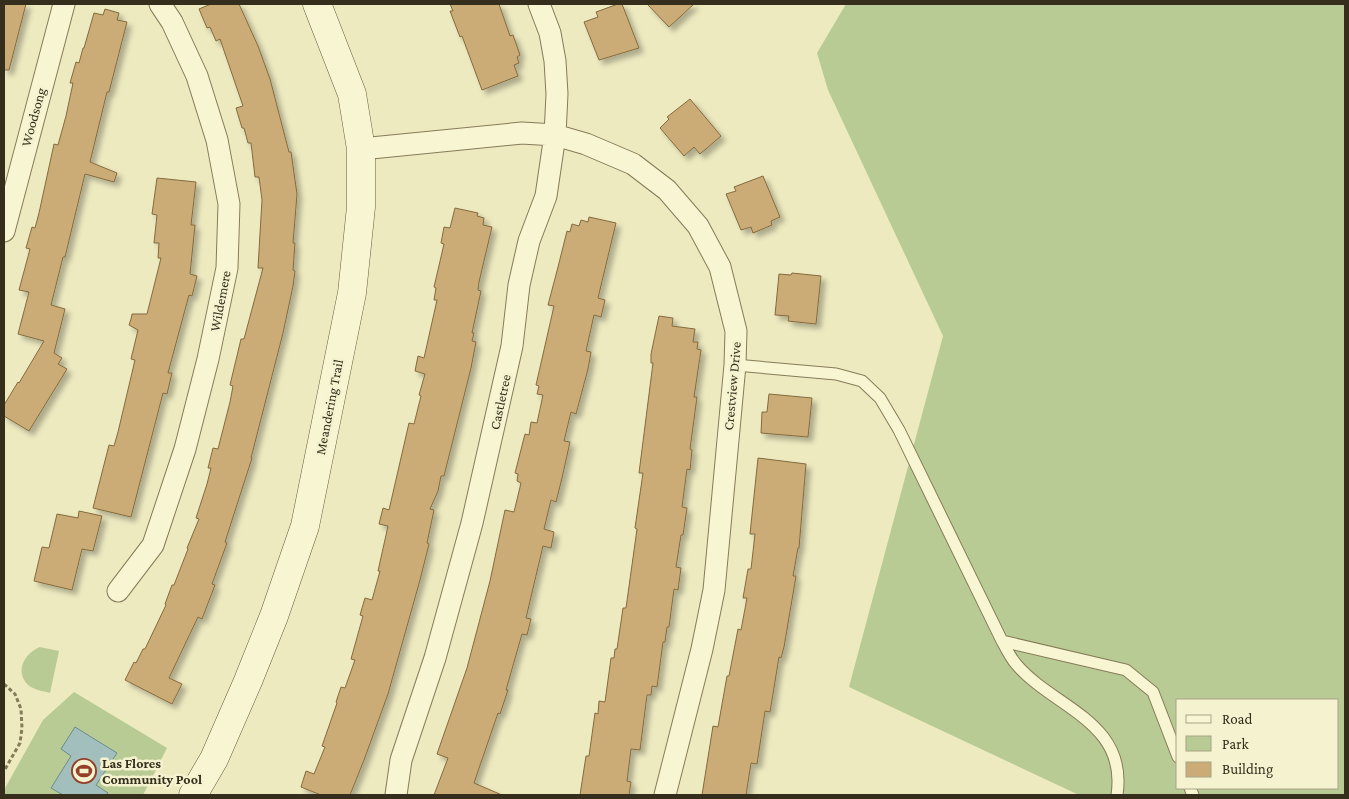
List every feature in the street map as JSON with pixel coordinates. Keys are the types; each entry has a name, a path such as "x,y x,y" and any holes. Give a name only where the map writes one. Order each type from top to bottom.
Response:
{"street":[{"name":"Woodsong","path":"4,230 64,4"},
{"name":"Wildemere","path":"118,591 153,545 185,449 208,360 227,268 229,204 216,140 197,76 172,22 160,4"},
{"name":"Meandering Trail","path":"193,795 214,759 252,673 305,526 352,292 361,207 361,149 352,94 317,4"},
{"name":"Castletree","path":"396,795 402,760 435,658 472,523 512,346 519,285 529,242 546,196 555,135 556,61 550,33 538,4"},
{"name":"Crestview Drive","path":"361,149 522,134 555,135 586,144 633,164 668,190 698,226 720,267 736,331 735,365 714,590 702,649 665,795"}],"lane":[{"path":"735,365 836,374 862,381 880,398 903,438 1002,641 1016,664 1100,732 1114,755 1120,779 1117,795"},
{"path":"1002,641 1126,670 1153,692 1176,752"}],"path":[{"path":"4,684 15,694 21,709 22,728 20,743 4,771"}],"green space":[{"path":"846,4 1345,4 1345,795 1079,795 849,687 943,336 828,90 817,53"},
{"path":"40,647 59,651 50,693 30,687 22,674 23,663 26,658"},
{"path":"74,692 167,748 143,795 4,795 4,790 43,720"}],"water":[{"name":"Las Flores Community Pool","path":"75,727 117,753 96,785 108,793 106,795 63,795 51,788 71,756 61,749"}],"building":[{"path":"4,4 26,4 9,70 4,70"},
{"path":"211,4 239,4 258,46 270,79 289,152 291,152 297,194 293,243 295,243 293,270 295,271 283,333 252,458 225,542 227,543 212,584 215,585 202,619 198,617 169,678 182,684 172,704 125,680 134,662 136,663 143,649 145,649 166,605 172,585 174,585 199,519 196,518 211,468 208,468 213,448 218,449 230,402 233,386 230,385 241,339 244,339 263,268 258,268 262,200 259,177 255,177 251,143 248,143 236,108 243,106 220,39 216,41 210,27 207,28 199,9"},
{"path":"450,4 499,4 510,36 513,35 520,55 517,57 519,63 514,65 518,76 482,90 462,36 460,37 450,11 453,11"},
{"path":"622,4 639,48 599,60 584,22 598,17 596,12"},
{"path":"647,4 694,4 669,27"},
{"path":"105,9 119,13 117,20 127,22 90,162 117,173 114,182 85,174 51,305 65,309 54,353 62,358 58,364 67,369 29,431 4,416 4,405 44,341 18,334 29,292 19,290 30,249 26,248 32,227 35,228 54,144 58,145 66,116 73,83 70,83 76,62 79,63 94,13 103,15"},
{"path":"690,99 721,136 700,154 694,147 684,156 660,128 669,119 667,117"},
{"path":"763,176 780,217 771,221 772,225 753,233 751,227 741,230 726,194 736,191 734,187"},
{"path":"157,178 196,182 191,225 195,225 190,274 197,276 192,296 189,295 168,373 172,373 167,394 163,393 131,517 93,508 109,445 114,446 118,432 135,360 131,359 138,330 129,325 132,314 147,314 161,258 158,258 159,243 154,243 157,215 152,214"},
{"path":"455,208 478,213 477,216 484,218 483,225 492,227 479,282 478,290 481,291 472,333 474,333 472,341 476,342 471,368 444,476 441,476 438,491 430,509 434,510 427,543 429,544 388,694 350,795 321,795 301,787 306,771 314,774 325,747 322,746 341,687 345,688 355,660 351,659 363,616 360,615 365,598 372,600 380,571 378,571 388,526 379,524 383,508 389,510 409,423 414,424 421,396 419,395 425,374 415,371 418,356 424,358 437,300 434,300 436,288 434,287 444,244 441,243 444,227 450,228"},
{"path":"589,217 616,223 598,298 605,300 601,317 594,315 586,351 591,352 588,369 576,414 571,412 564,441 570,442 562,478 556,502 551,500 544,529 554,532 551,548 543,546 526,618 531,619 527,635 522,634 506,690 508,690 474,783 502,795 434,795 448,758 437,754 467,668 490,581 505,510 514,512 521,483 517,481 518,474 515,473 525,434 529,435 531,422 537,423 543,395 537,394 539,386 536,385 554,306 548,305 567,231 570,232 572,224 579,226 581,220 588,222"},
{"path":"792,273 821,276 816,324 788,321 789,316 775,315 779,274 791,275"},
{"path":"659,316 673,318 672,326 695,329 693,342 698,342 697,349 701,350 694,397 697,397 690,449 692,450 690,470 687,469 682,507 687,508 676,567 681,568 678,590 674,589 669,627 667,627 665,642 663,642 657,687 652,686 651,695 647,695 640,750 631,749 627,781 631,782 629,795 580,795 586,756 589,756 595,713 598,714 599,701 605,702 611,658 614,658 615,649 617,649 623,608 626,608 643,473 639,473 653,363 651,363 651,354"},
{"path":"769,394 812,398 808,437 761,433 762,412 767,412"},
{"path":"758,458 806,464 799,548 793,576 796,576 784,647 781,658 779,657 770,712 765,711 757,764 751,763 746,795 702,795 713,726 718,727 727,676 729,676 738,629 741,630 747,598 743,598 748,569 751,569 755,534 750,534"},
{"path":"79,511 102,516 93,551 82,549 72,590 34,581 42,547 49,548 57,514 78,518"}],"place":[{"name":"Las Flores Community Pool","path":"84,771"}]}
